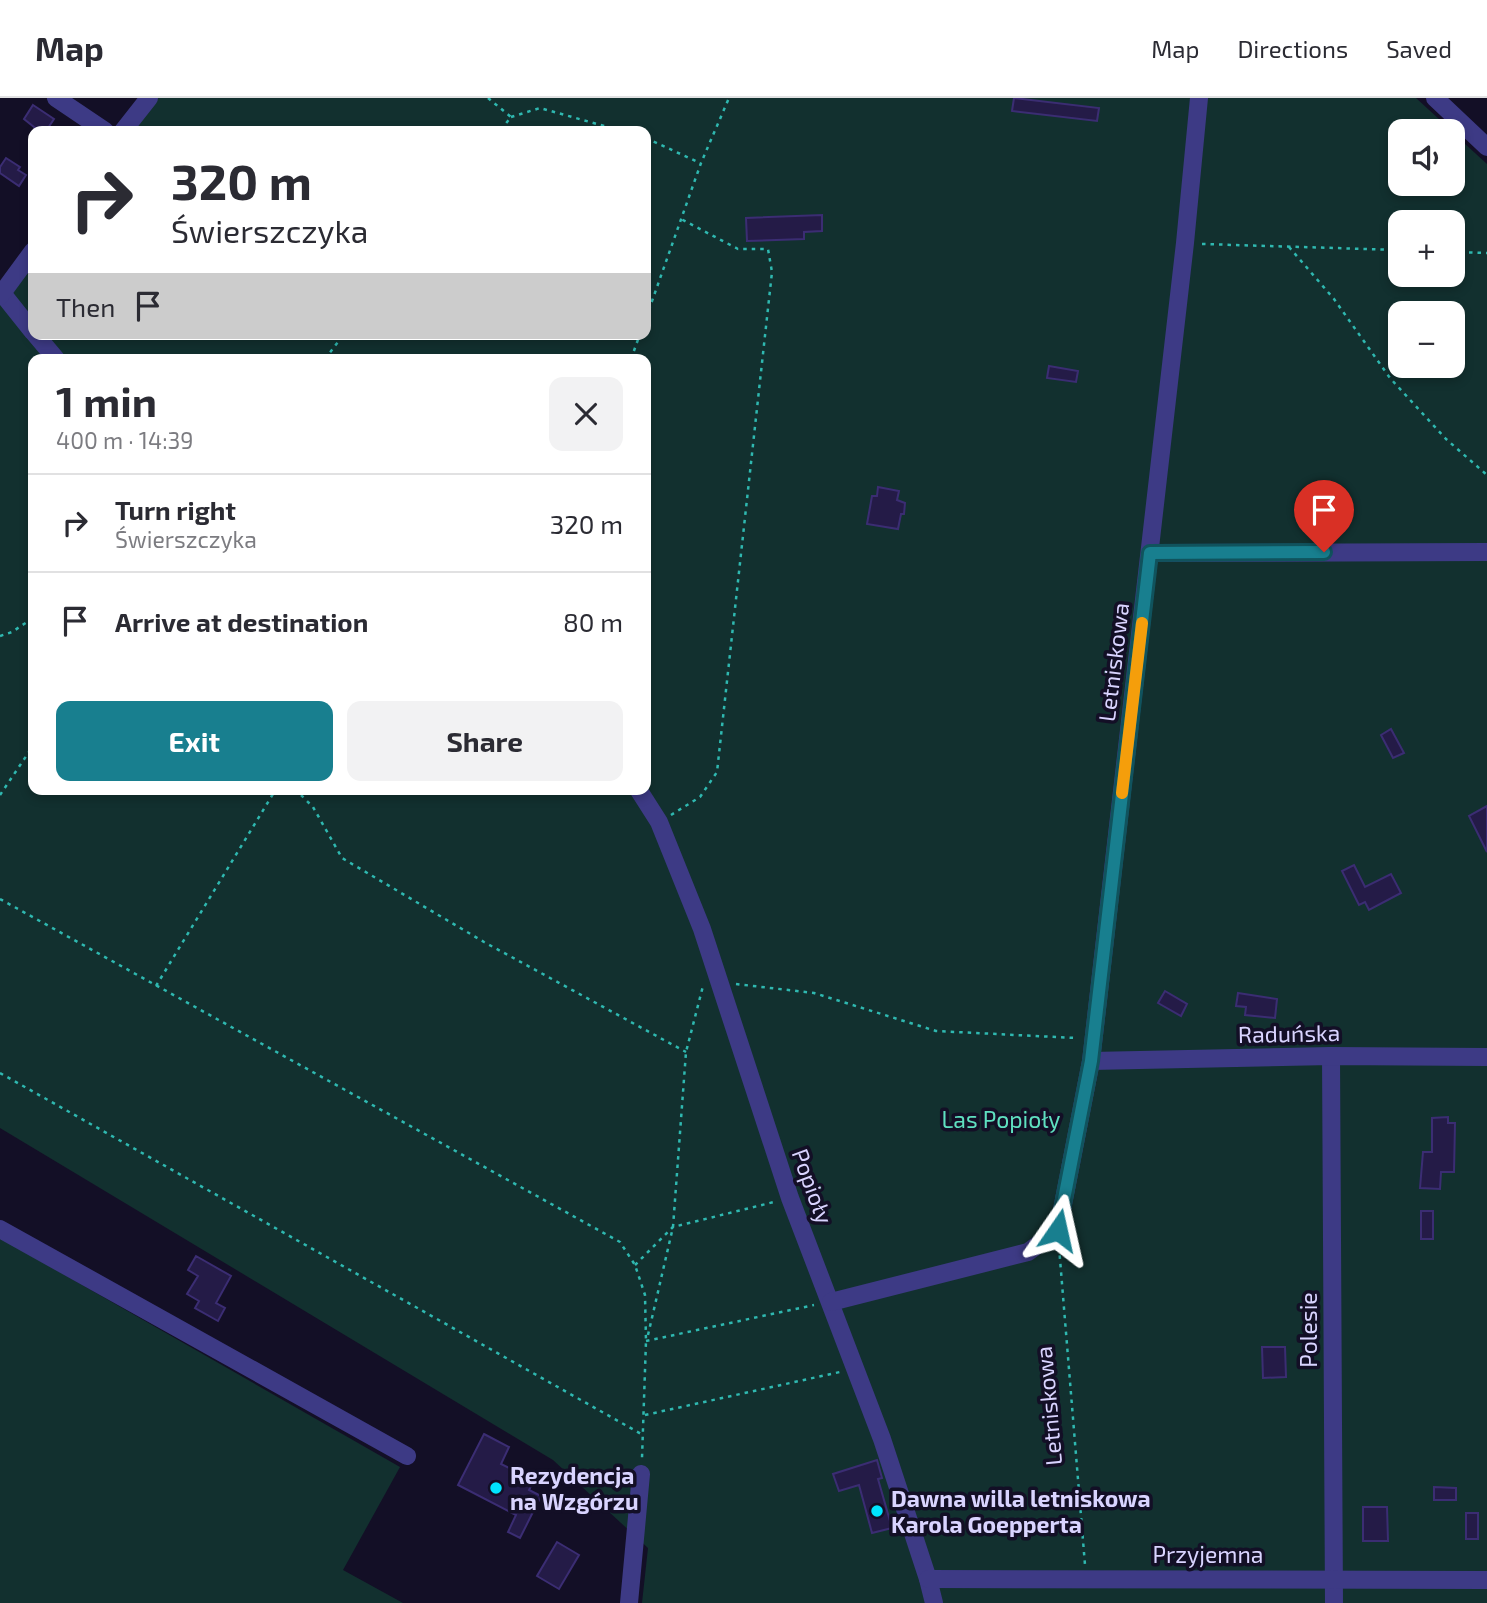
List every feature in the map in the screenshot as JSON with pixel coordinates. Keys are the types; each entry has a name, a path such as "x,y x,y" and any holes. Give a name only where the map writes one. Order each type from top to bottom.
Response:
{"street":[{"path":"56,98 98,126"},
{"path":"127,126 149,98"},
{"name":"Letniskowa","path":"1058,1230 1094,1039 1185,243 1199,98"},
{"path":"1435,98 1487,147"},
{"path":"28,258 1,295 28,326"},
{"path":"40,340 52,354"},
{"path":"1150,553 1487,552"},
{"name":"Popioły","path":"642,795 659,822 702,929 711,984 831,1302 853,1369 882,1439 934,1603"},
{"name":"Raduńska","path":"1091,1061 1331,1056 1487,1057"},
{"name":"Polesie","path":"1331,1056 1334,1603"},
{"path":"0,1229 407,1455"},
{"path":"831,1302 1028,1252 1058,1230"},
{"path":"629,1603 641,1474"},
{"name":"Przyjemna","path":"928,1579 1487,1580"}],"path":[{"path":"488,98 511,117"},
{"path":"651,304 701,163 729,98"},
{"path":"504,126 511,117 540,108 604,126"},
{"path":"651,140 701,163"},
{"path":"659,822 700,797 717,772 772,272 768,249 738,249 681,219"},
{"path":"1185,243 1388,250"},
{"path":"1289,247 1334,299 1391,379 1446,439 1487,475"},
{"path":"1465,252 1487,253"},
{"path":"329,354 339,340"},
{"path":"0,636 28,621"},
{"path":"0,795 28,753"},
{"path":"156,986 272,795"},
{"path":"301,795 313,807 342,858 484,942 687,1052"},
{"path":"0,899 620,1242 635,1265 645,1295 641,1474"},
{"path":"646,1341 673,1227 687,1052 711,984 814,993 936,1031 1094,1039"},
{"path":"0,1073 643,1435"},
{"path":"635,1265 673,1227 790,1198"},
{"name":"Letniskowa","path":"1058,1230 1086,1578"},
{"path":"646,1341 831,1302"},
{"path":"644,1415 853,1369"}],"green space":[{"name":"Las Popioły","path":"143,98 1416,98 1439,119 1388,119 1388,196 1465,196 1465,144 1487,164 1487,1603 642,1603 648,1548 553,1460 0,1128 0,284 28,248 28,340 651,340 651,126 121,126"},
{"path":"0,1238 400,1467 343,1570 403,1603 0,1603"}],"building":[{"path":"1014,98 1099,108 1097,121 1012,111"},
{"path":"33,105 54,119 49,126 33,126 24,119"},
{"path":"6,158 20,167 18,170 26,175 19,186 0,173 0,167"},
{"path":"822,215 822,231 804,232 804,239 747,241 746,218"},
{"path":"1049,366 1078,371 1076,382 1047,378"},
{"path":"878,487 899,491 897,500 905,503 898,529 867,524 872,496 877,496"},
{"path":"1391,729 1404,753 1393,758 1381,735"},
{"path":"1487,806 1487,852 1469,816"},
{"path":"1354,865 1365,887 1391,874 1401,893 1369,910 1365,902 1359,905 1342,871"},
{"path":"1165,991 1187,1004 1181,1016 1158,1003"},
{"path":"1238,993 1277,999 1275,1018 1245,1015 1246,1007 1236,1006"},
{"path":"1448,1117 1448,1123 1455,1123 1454,1172 1441,1172 1440,1189 1420,1188 1423,1152 1432,1152 1432,1118"},
{"path":"1421,1211 1433,1211 1433,1239 1421,1239"},
{"path":"196,1256 231,1276 216,1303 225,1308 218,1321 195,1308 199,1301 187,1294 198,1276 188,1270"},
{"path":"1262,1347 1285,1347 1286,1377 1263,1378"},
{"name":"Rezydencja na Wzgórzu","path":"484,1434 509,1447 501,1464 534,1480 529,1490 541,1496 520,1538 508,1532 516,1515 458,1485"},
{"path":"877,1460 882,1478 878,1479 892,1528 872,1533 859,1485 839,1491 833,1474"},
{"path":"1434,1487 1456,1488 1456,1500 1434,1500"},
{"path":"1363,1507 1387,1507 1388,1541 1363,1541"},
{"path":"1466,1513 1478,1513 1478,1539 1466,1539"},
{"path":"557,1542 579,1555 559,1589 537,1576"}],"slow traffic":[{"path":"1122,793 1142,623"}],"place":[{"name":"Rezydencja na Wzgórzu","path":"496,1488"},
{"name":"Dawna willa letniskowa Karola Goepperta","path":"877,1511"}],"route":[{"path":"1058,1230 1091,1061 1150,553 1324,552"}]}
